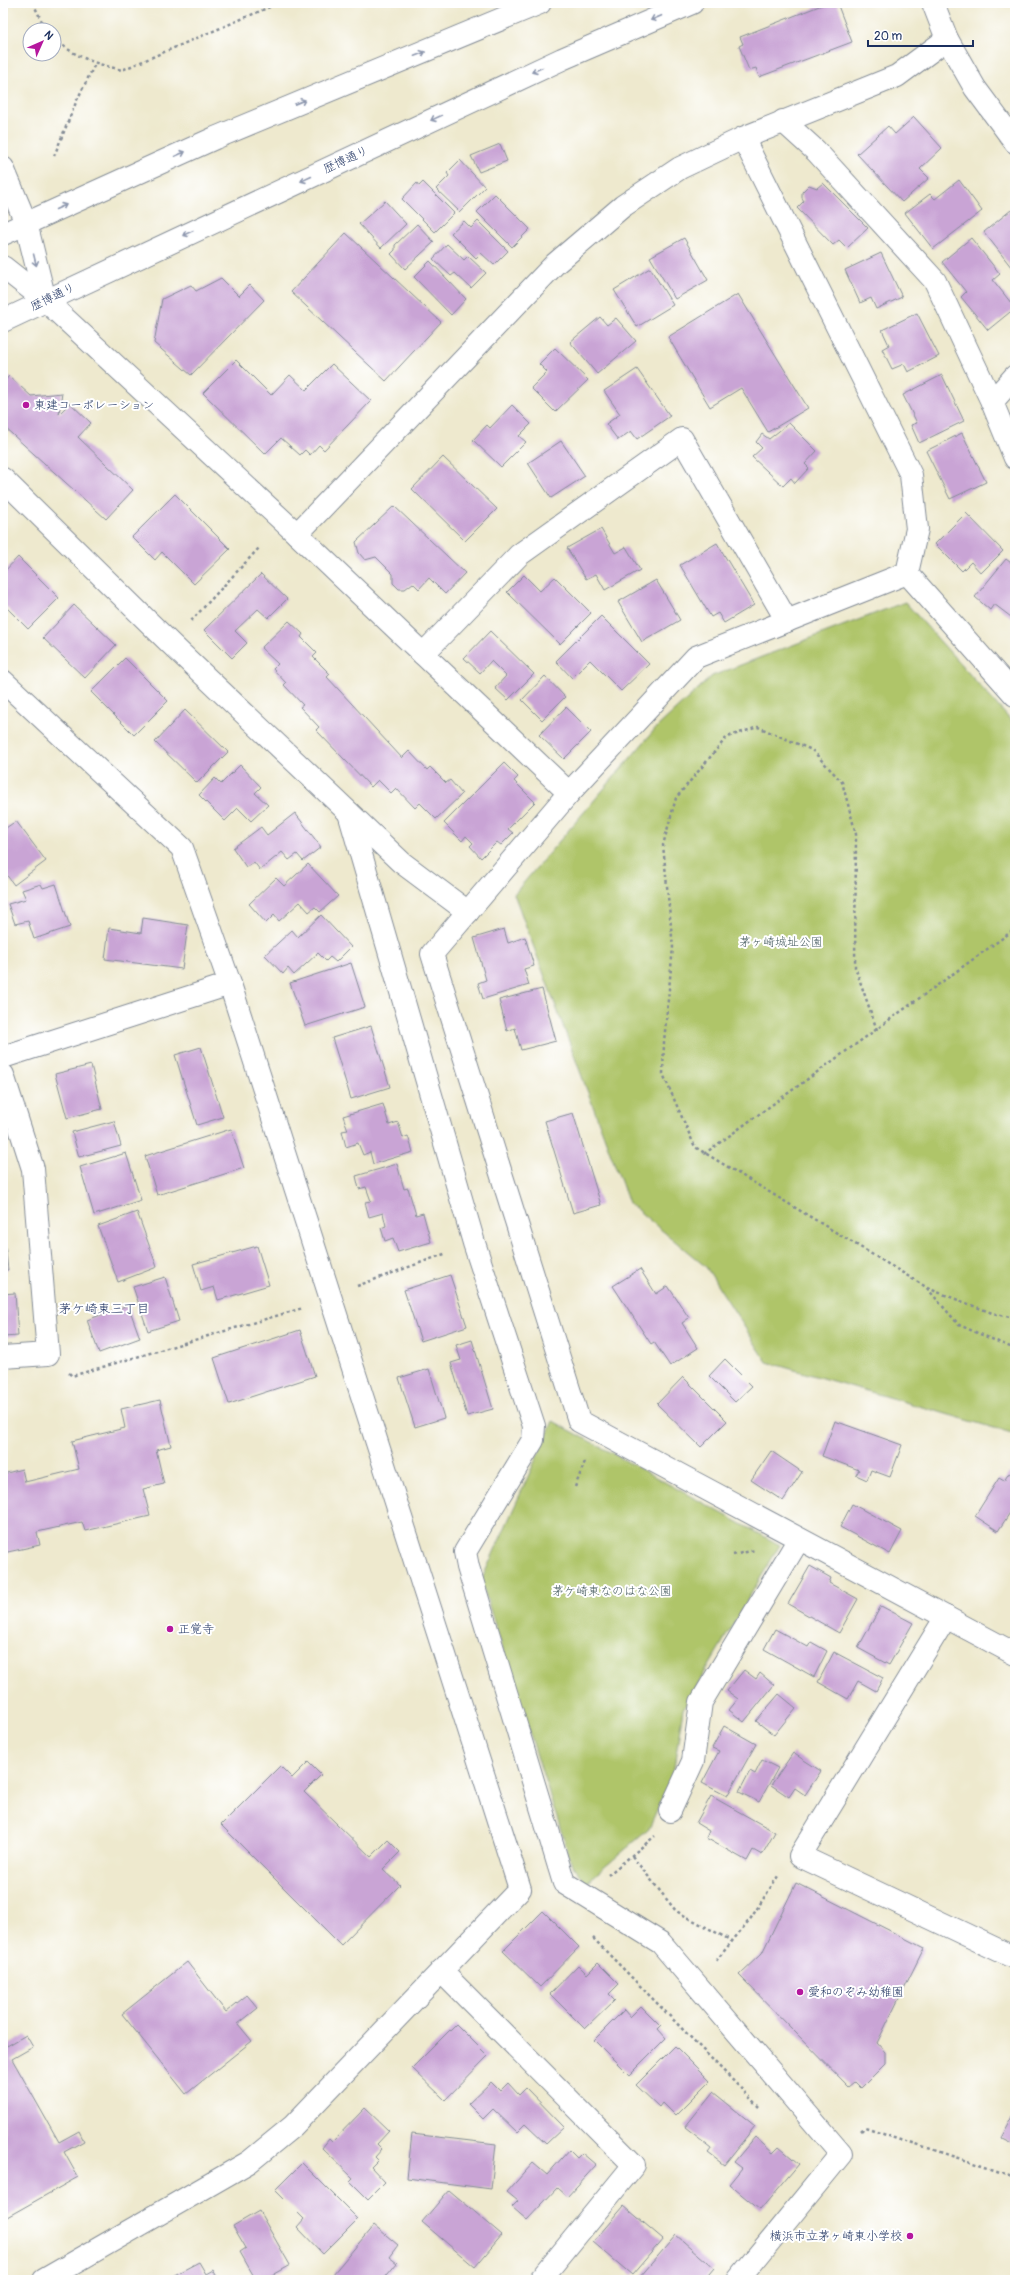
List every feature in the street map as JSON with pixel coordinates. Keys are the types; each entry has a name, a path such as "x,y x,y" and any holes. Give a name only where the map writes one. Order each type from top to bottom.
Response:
{"street":[{"path":"3,234 280,110 432,50 540,3"},
{"name":"歴博通り","path":"3,321 562,59 692,3"},
{"path":"932,3 947,39 976,88 1015,142"},
{"path":"297,534 555,264 623,206 680,168 743,138 897,76 947,39"},
{"path":"783,121 816,151 935,281 992,402 1015,458"},
{"path":"743,138 911,475 917,529 907,573"},
{"path":"3,168 26,223 45,300"},
{"path":"3,267 45,300 297,534 570,793"},
{"path":"992,402 1015,376"},
{"path":"422,654 518,555 682,439 787,621"},
{"path":"9,485 171,644 349,814 401,862 468,912"},
{"path":"907,573 696,656 570,793 432,954 579,1421 1015,1654"},
{"path":"907,573 1015,695"},
{"path":"3,682 182,848 230,984 520,1888 293,2126 249,2162 44,2280"},
{"path":"349,814 474,1243 534,1426 533,1440 465,1552 468,1567 564,1883 661,1943 841,2154 738,2280"},
{"path":"3,1057 230,984"},
{"path":"3,1075 33,1169 48,1354 3,1357"},
{"path":"670,1811 694,1761 700,1702 799,1539"},
{"path":"946,1617 800,1856 1015,1958"},
{"path":"441,1971 634,2165 540,2280"}],"path":[{"path":"33,3 42,22"},
{"path":"62,45 67,50 96,64 122,70 279,3"},
{"path":"54,156 77,100 96,64"},
{"path":"171,644 259,548"},
{"path":"877,1030 855,967 856,834 842,782 812,750 758,727 727,737 676,798 662,845 673,947 664,1042 663,1074 695,1147 704,1154 926,1287 992,1313 1015,1318"},
{"path":"704,1154 1015,929"},
{"path":"72,1376 306,1307 330,1296 474,1243"},
{"path":"926,1287 960,1324 1015,1349"},
{"path":"575,1487 586,1457"},
{"path":"622,1864 656,1836"},
{"path":"632,1856 676,1911 732,1941"},
{"path":"697,1985 751,1918 770,1887"},
{"path":"588,1933 760,2108"},
{"path":"841,2154 865,2127 1015,2177"}],"green space":[{"name":"茅ヶ崎城址公園","path":"905,602 1015,725 1015,1434 767,1362 706,1267 629,1203 514,894 656,728 712,676"},
{"name":"茅ケ崎東なのはな公園","path":"553,1421 780,1545 683,1709 673,1774 648,1830 586,1883 572,1865 481,1581"}],"building":[{"path":"827,3 837,3 852,42 759,77 756,68 749,70 739,46 743,44 740,37"},
{"path":"914,117 942,148 920,169 929,178 902,202 857,154 888,126 895,134"},
{"path":"500,144 507,161 479,172 471,156"},
{"path":"460,160 485,187 460,212 436,189 449,176 447,173"},
{"path":"959,180 982,211 933,249 905,213 930,194 935,199"},
{"path":"423,182 454,213 435,232 402,199 417,183 419,186"},
{"path":"823,183 868,228 847,248 839,240 833,245 797,208 804,201 802,198 802,192 809,185 817,188"},
{"path":"495,194 530,229 512,247 477,212"},
{"path":"385,201 406,224 381,248 359,224"},
{"path":"1011,210 1015,215 1015,272 984,232"},
{"path":"464,221 471,228 478,221 508,251 494,265 481,253 476,258 451,233"},
{"path":"417,224 434,242 405,269 391,254 395,250 395,245"},
{"path":"346,233 441,322 386,381 291,292"},
{"path":"684,238 708,280 675,299 650,257"},
{"path":"971,238 1000,274 993,280 1015,308 988,330 961,297 966,292 942,262"},
{"path":"447,244 464,260 468,256 486,273 471,288 455,273 451,276 433,259"},
{"path":"881,253 902,297 876,309 871,298 860,303 845,270"},
{"path":"430,261 466,299 451,315 414,277"},
{"path":"650,268 673,305 637,327 614,290"},
{"path":"221,278 239,296 250,285 264,300 191,375 154,343 162,299 191,285 196,291"},
{"path":"738,294 808,408 768,432 741,388 710,407 668,337"},
{"path":"917,313 939,356 908,372 904,364 892,369 882,349 889,345 882,330"},
{"path":"600,317 607,325 616,318 636,341 597,374 570,342"},
{"path":"555,348 588,380 555,412 531,388 547,372 539,364"},
{"path":"236,360 271,395 290,375 306,390 332,364 371,401 324,450 319,445 310,455 305,450 300,455 281,438 265,454 203,393"},
{"path":"637,369 670,416 637,439 631,431 618,440 606,424 620,414 604,391"},
{"path":"942,375 964,421 919,443 911,425 917,423 903,395"},
{"path":"9,376 31,396 62,393 59,414 70,403 91,423 78,437 133,490 106,519 3,426 3,383"},
{"path":"512,405 531,424 519,436 526,442 501,467 473,440 487,425 490,428"},
{"path":"789,423 817,451 805,464 809,468 795,483 791,478 783,486 752,457 762,448 756,442 762,434 769,439"},
{"path":"962,433 986,482 950,499 926,451"},
{"path":"561,441 585,476 551,498 528,463"},
{"path":"443,457 497,509 465,541 412,489"},
{"path":"175,494 230,549 194,584 162,552 155,560 132,537"},
{"path":"394,506 465,573 445,594 429,578 419,589 413,583 405,589 399,589 393,583 393,574 376,557 365,560 359,553 356,542"},
{"path":"966,513 1003,551 981,573 971,562 962,571 935,544"},
{"path":"601,529 615,553 626,547 640,570 605,590 596,574 586,579 567,548"},
{"path":"717,543 754,605 724,623 718,613 711,617 680,565"},
{"path":"18,557 59,598 28,629 3,604 3,573"},
{"path":"1006,559 1015,566 1015,620 994,604 990,610 975,597"},
{"path":"261,574 287,599 268,618 258,609 235,631 247,643 232,658 204,630"},
{"path":"524,575 540,591 555,577 591,613 560,644 507,592"},
{"path":"656,580 680,620 642,642 618,602"},
{"path":"74,605 116,645 85,678 43,638"},
{"path":"601,616 649,664 621,691 590,660 572,678 556,661"},
{"path":"289,621 303,634 301,637 317,653 313,657 330,674 327,677 402,758 409,751 427,770 430,767 446,783 450,780 462,794 436,819 420,803 415,808 396,788 391,793 378,780 371,787 316,730 319,727 300,707 303,705 284,685 286,683 273,669 278,664 261,648"},
{"path":"490,631 534,674 508,700 495,688 506,676 491,661 480,673 464,658"},
{"path":"125,658 168,701 134,735 91,692"},
{"path":"545,676 565,697 542,720 522,700"},
{"path":"566,707 591,732 564,759 539,735"},
{"path":"185,710 228,752 197,783 155,742"},
{"path":"504,763 518,777 514,781 535,802 508,829 513,833 501,845 497,842 481,858 470,846 473,843 466,836 462,841 444,823"},
{"path":"240,765 261,787 255,793 268,805 251,821 238,808 225,821 199,795 215,778 221,784"},
{"path":"295,813 321,847 303,861 297,854 289,860 282,852 260,870 254,862 246,867 233,848 261,827 267,835"},
{"path":"16,821 46,861 14,885 3,870 3,830"},
{"path":"308,864 338,896 320,912 315,907 309,912 300,902 279,921 274,915 266,923 249,904 276,878 284,886"},
{"path":"41,884 43,888 56,884 70,927 34,939 28,921 15,924 8,904 26,899 22,890"},
{"path":"321,915 351,947 336,962 330,957 326,961 318,953 294,975 288,968 283,974 265,955 292,930 298,937"},
{"path":"143,918 188,925 182,969 105,959 109,928 141,933"},
{"path":"504,929 508,943 525,937 534,966 524,969 529,985 483,999 478,983 486,980 474,938"},
{"path":"351,963 365,1007 305,1026 290,983"},
{"path":"542,989 556,1041 521,1050 515,1028 507,1031 499,1000"},
{"path":"371,1026 390,1087 351,1099 332,1038"},
{"path":"201,1047 223,1117 197,1125 175,1055"},
{"path":"91,1065 102,1109 67,1118 55,1074"},
{"path":"383,1104 389,1125 398,1122 403,1138 408,1136 413,1152 373,1164 370,1152 363,1155 358,1143 346,1147 342,1131 348,1130 343,1116"},
{"path":"573,1113 601,1205 573,1213 545,1121"},
{"path":"114,1121 121,1146 79,1157 72,1132"},
{"path":"231,1129 244,1168 157,1195 145,1156"},
{"path":"126,1153 141,1200 94,1215 80,1167"},
{"path":"397,1164 404,1189 408,1188 416,1215 423,1213 431,1242 398,1252 393,1238 385,1241 381,1228 386,1226 383,1213 369,1217 365,1202 371,1201 366,1187 359,1189 356,1176"},
{"path":"137,1212 157,1267 118,1282 98,1226"},
{"path":"3,1225 8,1270 3,1270"},
{"path":"257,1246 269,1285 218,1300 214,1287 201,1291 193,1264"},
{"path":"640,1269 656,1294 668,1286 689,1318 682,1323 698,1348 670,1366 654,1342 651,1344 613,1286"},
{"path":"450,1275 467,1326 421,1341 404,1290"},
{"path":"165,1277 179,1321 148,1331 133,1287"},
{"path":"15,1293 18,1336 3,1337 3,1294"},
{"path":"128,1305 140,1338 99,1353 87,1320"},
{"path":"300,1330 315,1376 229,1404 214,1358"},
{"path":"472,1340 493,1409 467,1416 451,1363 461,1360 456,1345"},
{"path":"725,1359 752,1386 735,1402 709,1376"},
{"path":"429,1369 444,1418 415,1427 399,1378"},
{"path":"683,1377 727,1421 701,1447 657,1404"},
{"path":"160,1400 171,1446 156,1450 164,1484 143,1489 150,1516 85,1531 82,1522 37,1532 40,1545 3,1553 3,1474 22,1469 25,1482 79,1469 72,1441 125,1428 121,1409"},
{"path":"835,1421 902,1445 890,1477 871,1470 867,1480 856,1475 859,1470 822,1456"},
{"path":"771,1451 802,1472 783,1501 751,1480"},
{"path":"1009,1473 1015,1477 1015,1505 998,1531 975,1516 999,1478 1004,1481"},
{"path":"852,1504 902,1531 890,1554 840,1527"},
{"path":"810,1566 831,1578 829,1583 858,1599 839,1633 788,1604"},
{"path":"881,1606 913,1623 889,1665 858,1648"},
{"path":"775,1629 808,1647 811,1642 827,1651 814,1677 764,1649"},
{"path":"834,1652 883,1678 876,1691 858,1681 848,1699 818,1682"},
{"path":"744,1670 756,1679 760,1673 774,1685 744,1722 729,1710 738,1699 727,1691"},
{"path":"779,1694 796,1708 774,1735 756,1721"},
{"path":"724,1726 756,1744 727,1796 702,1783 719,1751 712,1748"},
{"path":"793,1753 821,1771 805,1795 795,1788 789,1797 771,1785"},
{"path":"762,1760 778,1768 759,1802 739,1792 750,1771 755,1774"},
{"path":"308,1762 321,1775 304,1792 371,1857 388,1840 400,1852 383,1869 400,1885 341,1945 221,1825 280,1766 292,1778"},
{"path":"711,1796 775,1832 762,1855 753,1850 747,1861 706,1838 709,1831 696,1823"},
{"path":"796,1883 924,1948 877,2043 885,2052 885,2064 861,2088 855,2082 849,2087 739,1975 762,1953"},
{"path":"543,1911 579,1947 540,1987 503,1951"},
{"path":"187,1962 226,2012 247,1995 258,2008 238,2024 252,2041 186,2094 122,2014"},
{"path":"598,1963 619,1984 609,1994 615,2000 585,2029 550,1994 578,1965 587,1974"},
{"path":"641,2006 661,2026 658,2029 666,2038 629,2075 594,2040 624,2010 630,2017"},
{"path":"456,2024 488,2056 445,2100 412,2068"},
{"path":"26,2035 33,2047 12,2059 59,2142 79,2131 84,2141 64,2152 78,2177 7,2217 3,2210 3,2038 7,2046"},
{"path":"675,2046 710,2081 675,2116 662,2103 659,2107 636,2085"},
{"path":"491,2082 500,2091 508,2083 519,2095 526,2088 564,2127 546,2144 525,2124 517,2132 493,2109 483,2119 468,2104"},
{"path":"713,2092 755,2126 724,2165 708,2153 712,2148 685,2127"},
{"path":"365,2108 389,2131 377,2144 382,2149 375,2157 378,2160 371,2167 385,2182 368,2199 350,2181 353,2178 322,2148 329,2139 332,2142"},
{"path":"1015,2112 1015,2145 1001,2138"},
{"path":"412,2134 496,2144 491,2189 407,2178"},
{"path":"755,2137 773,2153 779,2147 799,2164 760,2210 729,2184 742,2168 734,2162"},
{"path":"569,2150 577,2158 582,2153 596,2165 567,2197 557,2188 527,2220 512,2207 518,2201 507,2192 533,2163 547,2175"},
{"path":"302,2163 358,2219 323,2254 297,2227 304,2219 275,2190"},
{"path":"449,2190 502,2235 475,2267 422,2222"},
{"path":"624,2206 663,2239 632,2275 593,2242"},
{"path":"259,2211 290,2265 263,2280 256,2280 240,2252 246,2248 233,2226"},
{"path":"374,2225 398,2245 389,2257 397,2263 383,2280 341,2280 333,2274"},
{"path":"676,2235 714,2268 704,2280 641,2280 639,2278"},
{"path":"199,2262 206,2274 213,2270 219,2280 165,2280"}],"place":[{"name":"東建コーポレーション","path":"26,405"},
{"name":"正覚寺","path":"170,1629"},
{"name":"愛和のぞみ幼稚園","path":"800,1992"},
{"name":"横浜市立茅ヶ崎東小学校","path":"910,2236"}],"district":[{"name":"茅ケ崎東三丁目","path":"104,1309"}]}
